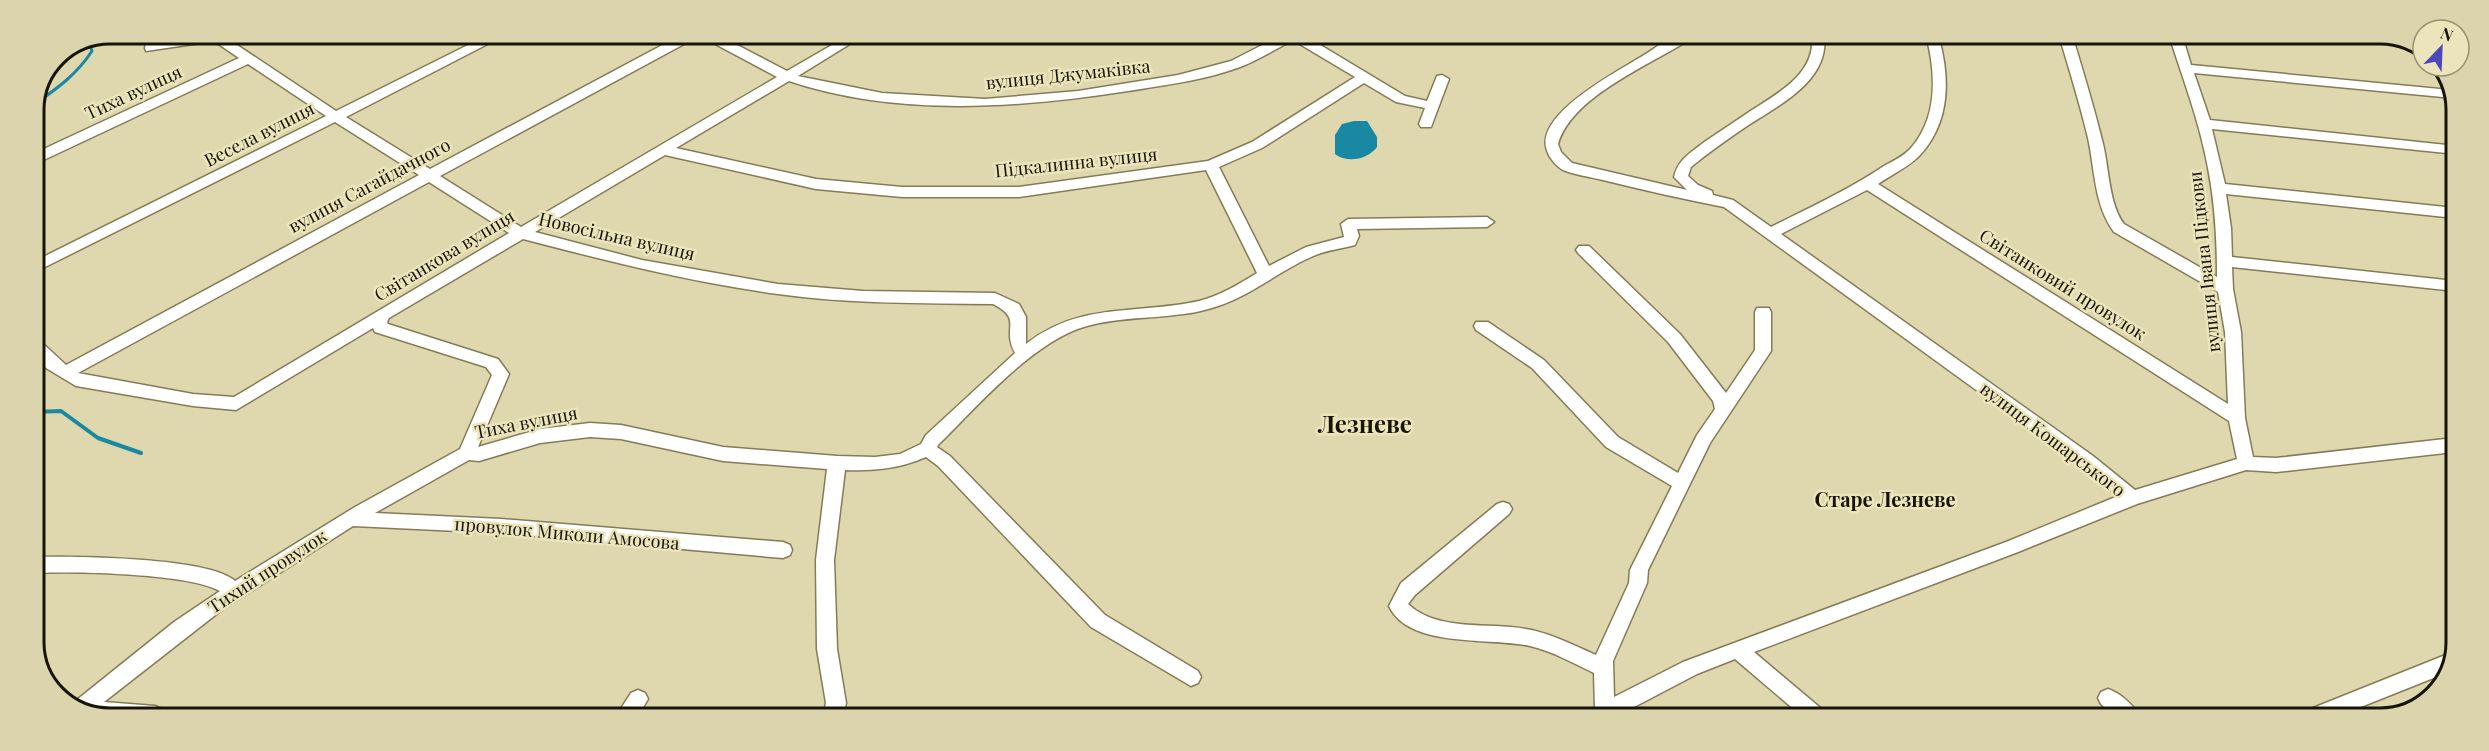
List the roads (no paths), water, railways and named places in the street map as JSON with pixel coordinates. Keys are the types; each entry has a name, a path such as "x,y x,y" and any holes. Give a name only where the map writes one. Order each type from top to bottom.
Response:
{"street":[{"name":"Тиха вулиця","path":"152,44 151,48 175,44"},
{"name":"Новосільна вулиця","path":"228,44 335,116 520,233 642,265 778,289 863,297 994,299 1013,308 1018,317 1017,342 1024,355"},
{"name":"Весела вулиця","path":"44,262 481,44"},
{"name":"вулиця Сагайдачного","path":"66,372 673,44"},
{"name":"вулиця Джумаківка","path":"726,44 786,76 810,84 882,97 985,103 1078,95 1179,79 1236,64 1273,44"},
{"name":"Світанкова вулиця","path":"66,372 76,380 193,400 236,404 383,314 842,44"},
{"path":"1309,44 1401,99 1432,106"},
{"name":"вулиця Кошарського","path":"1617,708 1690,668 2012,547 2132,498 2087,461 1728,204 1567,166 1555,154 1551,144 1560,122 1566,115 1587,97 1673,44"},
{"path":"1728,204 1721,198 1693,188 1681,177 1684,165 1750,117 1789,94 1803,78 1816,57 1819,44"},
{"path":"1771,233 1868,184 1914,152 1939,107 1941,86 1939,55 1935,44"},
{"path":"2069,44 2103,176 2108,215 2119,228 2225,289"},
{"name":"вулиця Івана Підкови","path":"2178,44 2204,124 2218,188 2224,228 2225,289 2233,332 2237,418 2246,463"},
{"name":"Тиха вулиця","path":"44,155 249,58"},
{"path":"2186,68 2443,93"},
{"name":"Підкалинна вулиця","path":"663,150 816,184 902,192 1019,192 1211,165 1257,145 1364,77"},
{"path":"1426,123 1442,79"},
{"path":"2204,124 2445,149"},
{"path":"1211,165 1266,275"},
{"name":"Світанковий провулок","path":"1868,184 2237,418"},
{"path":"2218,188 2445,212"},
{"path":"1191,677 1098,621 944,461 927,450 932,440 1024,355 1048,337 1071,325 1119,314 1166,312 1201,306 1227,297 1307,252 1350,241 1352,236 1348,224 1487,222"},
{"path":"1584,250 1674,338 1715,390 1724,410"},
{"path":"2225,261 2445,285"},
{"path":"1604,708 1603,661 1638,583 1639,570 1703,440 1763,351 1763,312"},
{"name":"Тиха вулиця","path":"383,314 380,322 381,328 492,363 501,374 467,453 488,452 540,436 590,429 621,432 723,454 837,463 875,464 902,460 927,450"},
{"path":"1482,326 1538,364 1612,442 1683,484"},
{"path":"44,356 52,364 66,372"},
{"path":"2132,498 2246,463 2276,465 2446,446"},
{"name":"Тихий провулок","path":"87,703 181,628 233,592 413,481 467,453"},
{"path":"834,708 836,703 827,649 825,560 837,463"},
{"path":"1503,509 1408,589 1398,606 1405,616 1425,623 1452,630 1525,636 1549,643 1603,668"},
{"name":"провулок Миколи Амосова","path":"350,519 501,526 783,550"},
{"path":"44,565 151,569 207,577 225,584 233,592"},
{"path":"1738,650 1806,708"},
{"path":"2352,708 2440,667"},
{"path":"2108,698 2119,708"}],"water":[{"path":"1367,121 1377,137 1377,147 1368,155 1358,159 1346,159 1335,154 1335,135 1342,124"}],"waterway":[{"path":"45,96 80,67 92,51 91,47"},
{"path":"44,412 61,411 98,438 141,453"}],"district":[{"name":"Лезневе","path":"1365,423"},
{"name":"Старе Лезневе","path":"1885,498"}]}
